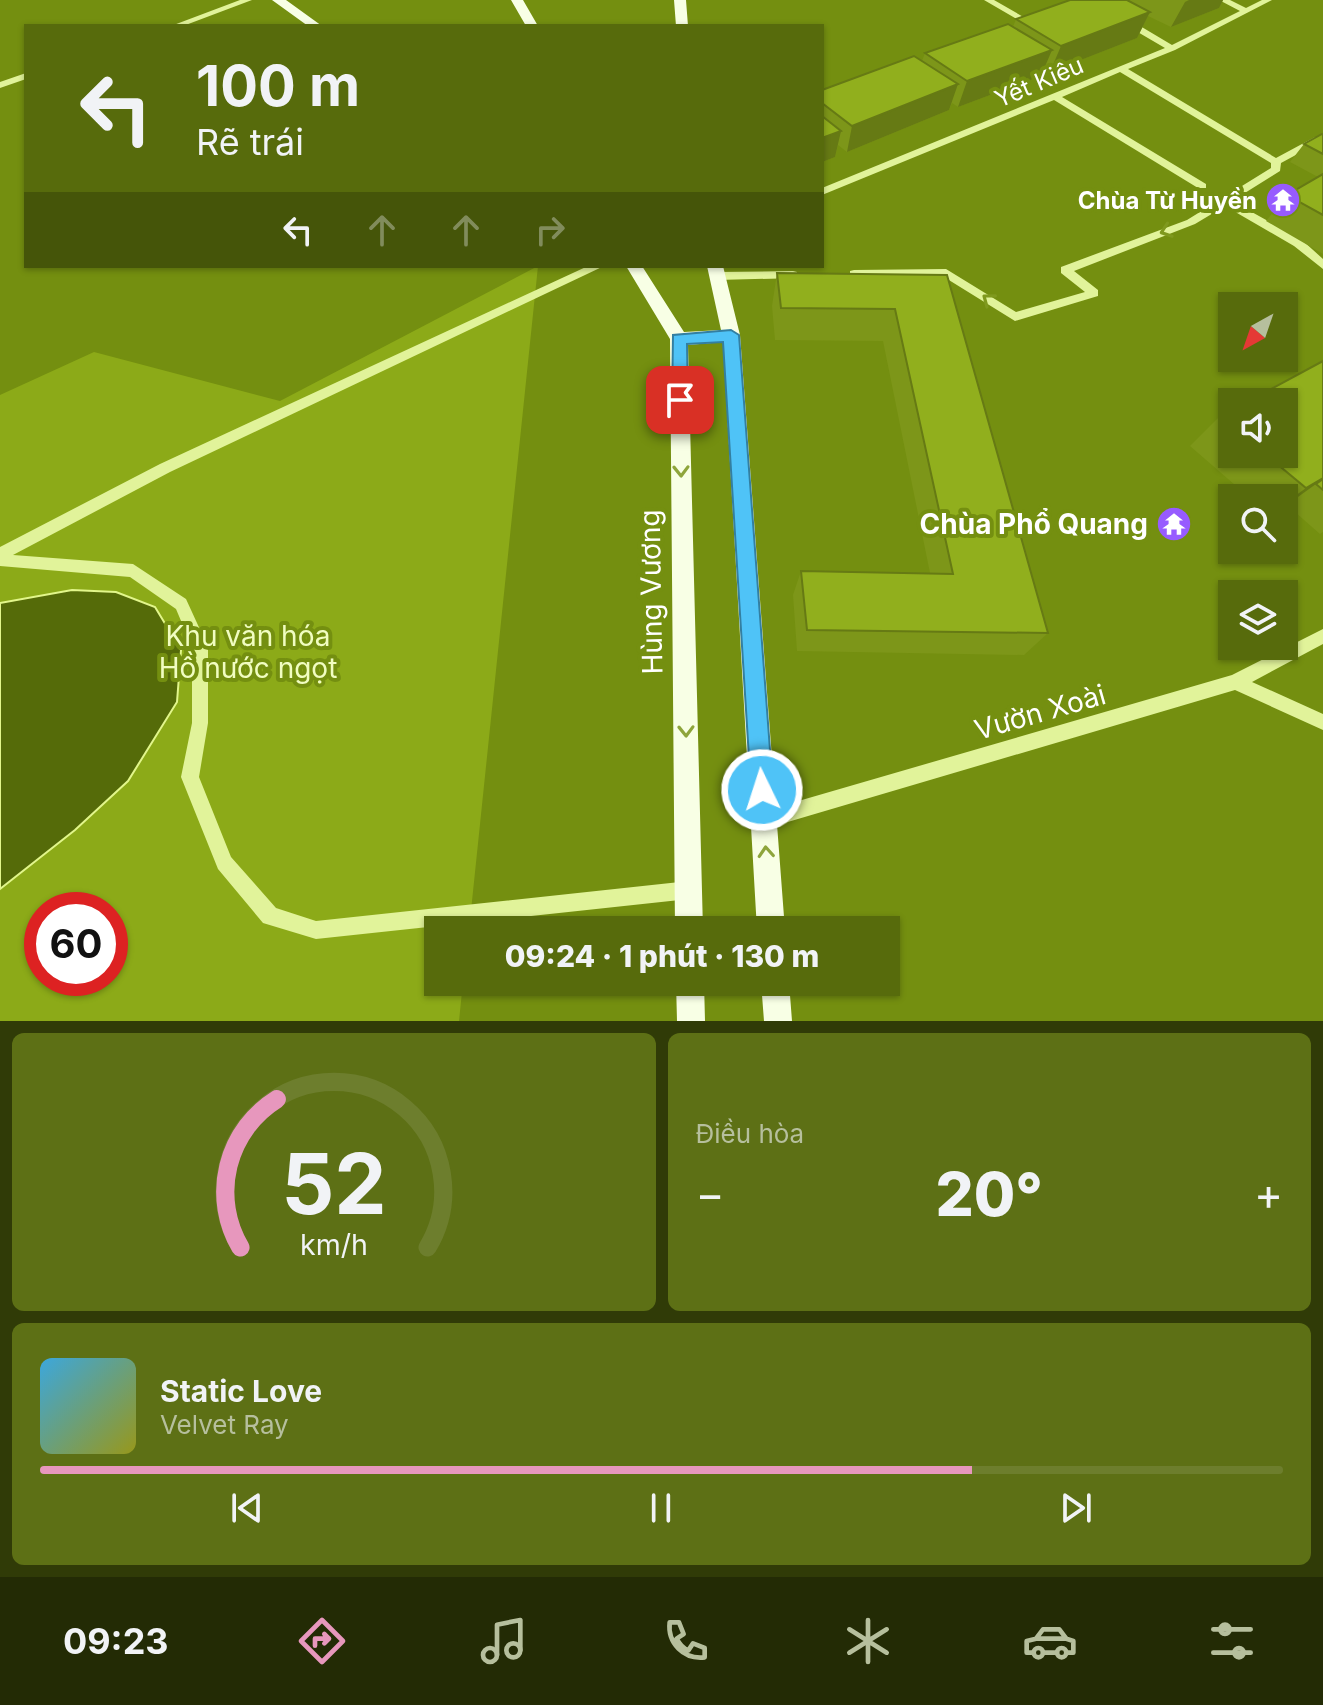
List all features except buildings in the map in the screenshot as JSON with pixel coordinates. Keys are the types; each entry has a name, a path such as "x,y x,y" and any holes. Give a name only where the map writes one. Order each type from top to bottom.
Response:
{"main road":[{"path":"278,0 313,24"},
{"path":"517,0 531,24"},
{"path":"680,0 682,24"},
{"path":"635,268 679,339 731,335"},
{"path":"716,271 731,335 770,916"},
{"name":"Hùng Vương","path":"679,339 689,916"},
{"path":"690,996 691,1021"},
{"path":"776,996 778,1021"}],"street":[{"path":"181,24 248,0"},
{"path":"988,0 1035,26"},
{"path":"1223,0 1247,11"},
{"name":"Yết Kiêu","path":"824,191 1172,48 1268,0"},
{"path":"1121,18 1172,48"},
{"path":"1021,31 1047,21"},
{"path":"1121,69 1276,162"},
{"path":"0,85 24,77"},
{"path":"1056,97 1202,186"},
{"path":"1276,162 1318,139 1323,142"},
{"path":"839,274 946,273 1015,317 1035,313 1094,293 1065,270 1191,222 1276,169 1276,162"},
{"path":"1226,202 1298,243 1323,265"},
{"path":"0,557 165,468 594,268"},
{"path":"716,271 809,275"},
{"path":"0,557 133,571 181,604 200,647 200,723 190,777 224,863 270,916 316,930 689,890"},
{"name":"Vườn Xoài","path":"764,820 1235,682 1323,636"},
{"path":"1235,682 1323,722"}],"green space":[{"name":"Khu văn hóa Hồ nước ngọt","path":"538,268 470,916 424,916 424,996 462,996 459,1021 0,1021 0,395 94,352 280,401"}],"shaded area":[{"path":"72,590 116,592 155,607 181,650 177,702 128,781 75,830 0,889 0,603"}],"place":[{"name":"Chùa Từ Huyền","path":"1283,200"},
{"name":"Chùa Phổ Quang","path":"1174,524"}],"route":[{"path":"680,400 679,339 731,335 762,790"}]}
